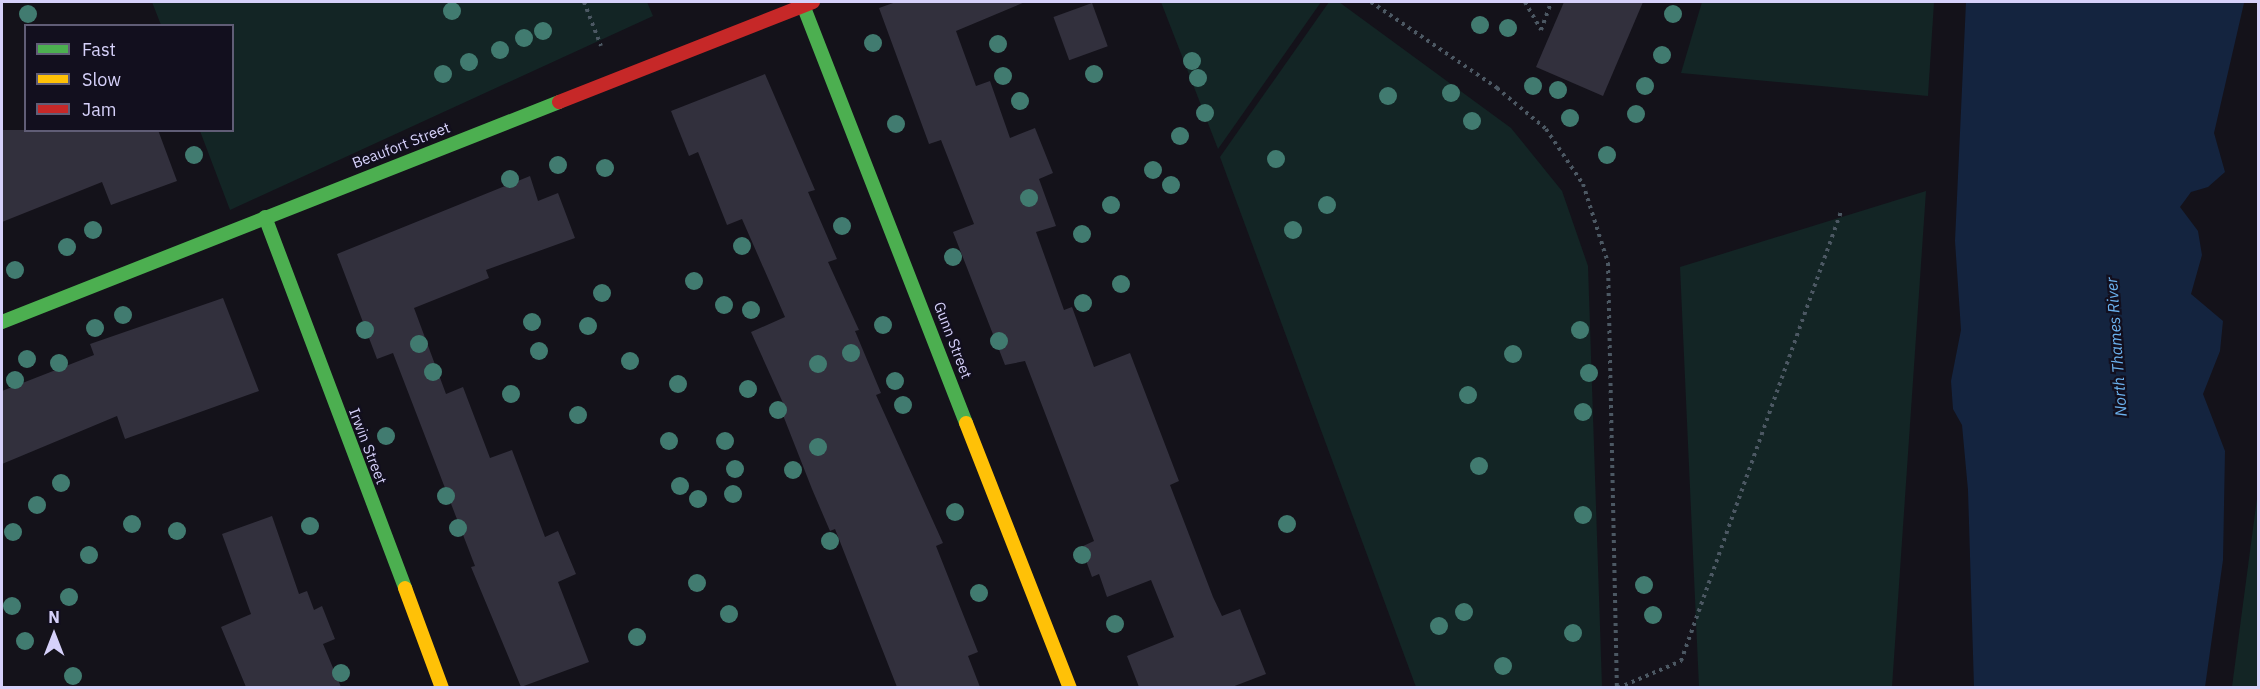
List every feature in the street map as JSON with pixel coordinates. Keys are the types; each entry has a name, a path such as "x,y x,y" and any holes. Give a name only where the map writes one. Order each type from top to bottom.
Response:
{"street":[{"name":"Beaufort Street","path":"2,322 808,3"},
{"name":"Gunn Street","path":"808,3 1070,687"},
{"name":"Irwin Street","path":"265,216 442,687"}],"path":[{"path":"584,2 614,80"},
{"path":"1371,2 1497,88 1546,129 1583,184 1608,263 1618,687 1681,661 1841,211"},
{"path":"1525,2 1541,30 1551,2"}],"shaded area":[{"path":"152,2 647,2 653,16 230,210 200,132 234,132 234,24 161,24"},
{"path":"1161,2 1321,2 1218,149"},
{"path":"1329,2 1339,2 1511,128 1562,191 1588,266 1602,687 1416,687 1220,157"},
{"path":"1702,2 1934,2 1928,96 1681,73"},
{"path":"1926,191 1892,687 1699,687 1680,267"},
{"path":"2258,491 2258,687 2232,687"}],"water":[{"name":"North Thames River","path":"1966,2 2244,3 2214,133 2225,172 2208,187 2191,192 2180,207 2198,231 2202,255 2191,294 2223,321 2220,351 2203,394 2225,451 2223,560 2205,687 1974,687 1968,490 1962,425 1953,409 1951,381 1961,330 1955,241"}],"building":[{"path":"896,2 1025,2 956,31 976,86 990,81 1010,138 1035,128 1053,173 1039,179 1056,226 1036,232 1064,310 1072,307 1094,367 1130,353 1179,481 1170,485 1213,597 1222,616 1240,609 1266,674 1232,687 1139,687 1127,656 1174,637 1151,580 1107,597 1099,574 1092,577 1081,547 1094,541 1025,361 1005,365 953,232 974,224 941,140 929,144 879,8"},
{"path":"1564,2 1643,2 1603,96 1536,67"},
{"path":"1092,3 1108,46 1069,60 1053,17"},
{"path":"765,74 815,190 808,192 837,259 828,262 859,330 855,331 881,393 876,395 943,543 936,546 978,652 968,656 980,687 897,687 835,529 830,531 812,489 779,405 783,403 751,332 785,317 742,219 727,225 698,152 689,156 671,111"},
{"path":"2,130 159,132 177,181 111,205 102,182 2,222"},
{"path":"530,176 538,201 558,193 575,238 486,270 489,278 414,308 446,394 463,387 490,458 512,450 545,537 558,531 576,574 558,582 589,662 521,687 471,567 475,566 393,353 377,359 337,254"},
{"path":"223,298 259,391 125,439 117,416 2,464 2,391 94,355 90,344"},
{"path":"272,516 299,594 307,591 314,610 322,606 335,639 323,644 341,687 246,687 221,627 251,614 222,534"}],"traffic: fast":[{"path":"803,5 966,423"},
{"path":"2,322 559,102"},
{"path":"265,217 405,588"}],"traffic: slow":[{"path":"966,423 1070,688"},
{"path":"405,588 442,688"}],"traffic: jam":[{"path":"559,102 813,2"}]}
